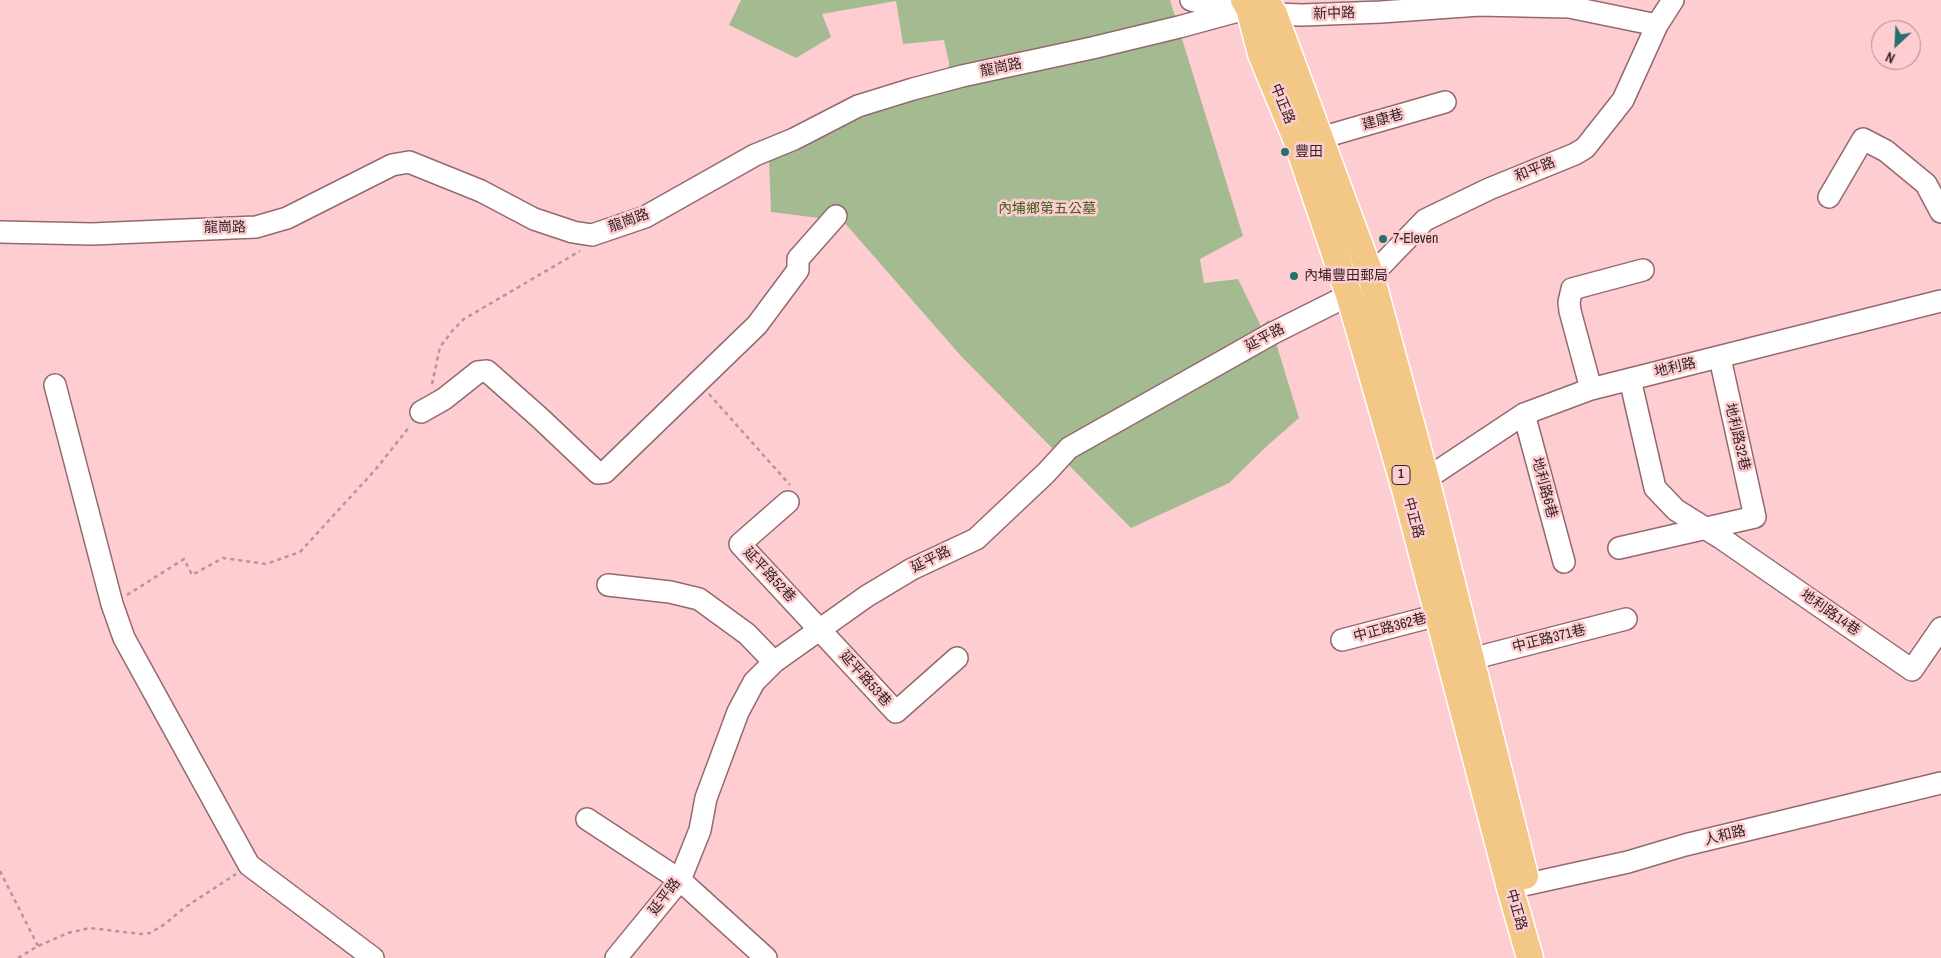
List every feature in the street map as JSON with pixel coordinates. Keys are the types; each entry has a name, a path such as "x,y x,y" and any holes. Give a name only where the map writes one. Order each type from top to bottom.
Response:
{"main road":[{"name":"中正路","path":"1258,5 1320,138 1371,276 1426,479 1471,659 1518,886 1530,958"},
{"name":"中正路","path":"1258,5 1261,54 1295,136 1349,295 1405,489 1438,615 1518,886 1548,958"}],"street":[{"path":"1191,0 1209,5 1258,5"},
{"path":"1657,25 1672,0"},
{"name":"新中路","path":"1258,5 1302,15 1381,12 1512,2 1569,7 1657,25"},
{"name":"龍崗路","path":"0,232 92,234 256,227 287,218 392,164 409,162 481,191 534,219 573,232 592,235 645,217 755,155 794,139 858,106 962,76 1092,48 1258,5"},
{"name":"和平路","path":"1371,276 1426,220 1489,189 1575,154 1585,148 1623,100 1657,25"},
{"name":"建康巷","path":"1320,138 1445,102"},
{"path":"1829,197 1863,139 1886,151 1926,184 1941,212"},
{"path":"422,412 444,399 478,372 487,371 598,473 604,472 757,325 798,270 798,259 836,216"},
{"path":"1591,389 1570,311 1569,302 1572,289 1643,270"},
{"name":"延平路","path":"616,958 680,880 700,830 706,798 738,712 754,682 774,662 867,596 912,568 976,538 1046,473 1069,448 1273,333 1349,295 1371,276"},
{"name":"地利路","path":"1426,479 1524,414 1591,389 1941,301"},
{"name":"地利路32巷","path":"1706,528 1755,517 1720,358"},
{"name":"地利路14巷","path":"1630,379 1655,488 1676,510 1706,528 1912,670 1941,628"},
{"path":"55,385 112,604 124,638 249,865 373,958"},
{"name":"地利路6巷","path":"1524,414 1564,562"},
{"name":"延平路52巷","path":"790,494 740,544 821,630"},
{"path":"1619,548 1706,528"},
{"path":"608,584 670,592 699,599 747,634 774,662"},
{"name":"中正路362巷","path":"1342,640 1438,615"},
{"name":"中正路371巷","path":"1471,659 1626,619"},
{"name":"延平路53巷","path":"821,630 896,712 957,658"},
{"name":"人和路","path":"1518,886 1628,862 1685,846 1941,783"},
{"path":"587,819 680,880 766,958"}],"path":[{"path":"112,604 184,559 192,575 223,558 266,564 300,552 376,469 422,412 433,383 440,347 453,330 464,319 587,248 592,235"},
{"path":"698,382 790,494"},
{"path":"18,958 38,946 68,933 90,928 141,934 150,933 249,865"},
{"path":"0,871 38,946"}],"green space":[{"name":"內埔鄉第五公墓","path":"741,0 1170,0 1243,236 1200,259 1204,283 1238,279 1261,326 1269,320 1299,418 1229,483 1131,528 961,356 843,221 771,212 769,159 860,118 947,83 949,63 944,40 903,44 896,1 822,14 831,37 796,58 729,25"}],"place":[{"name":"豐田","path":"1285,152"},
{"name":"7-Eleven","path":"1383,239"},
{"name":"內埔豐田郵局","path":"1294,276"}]}
